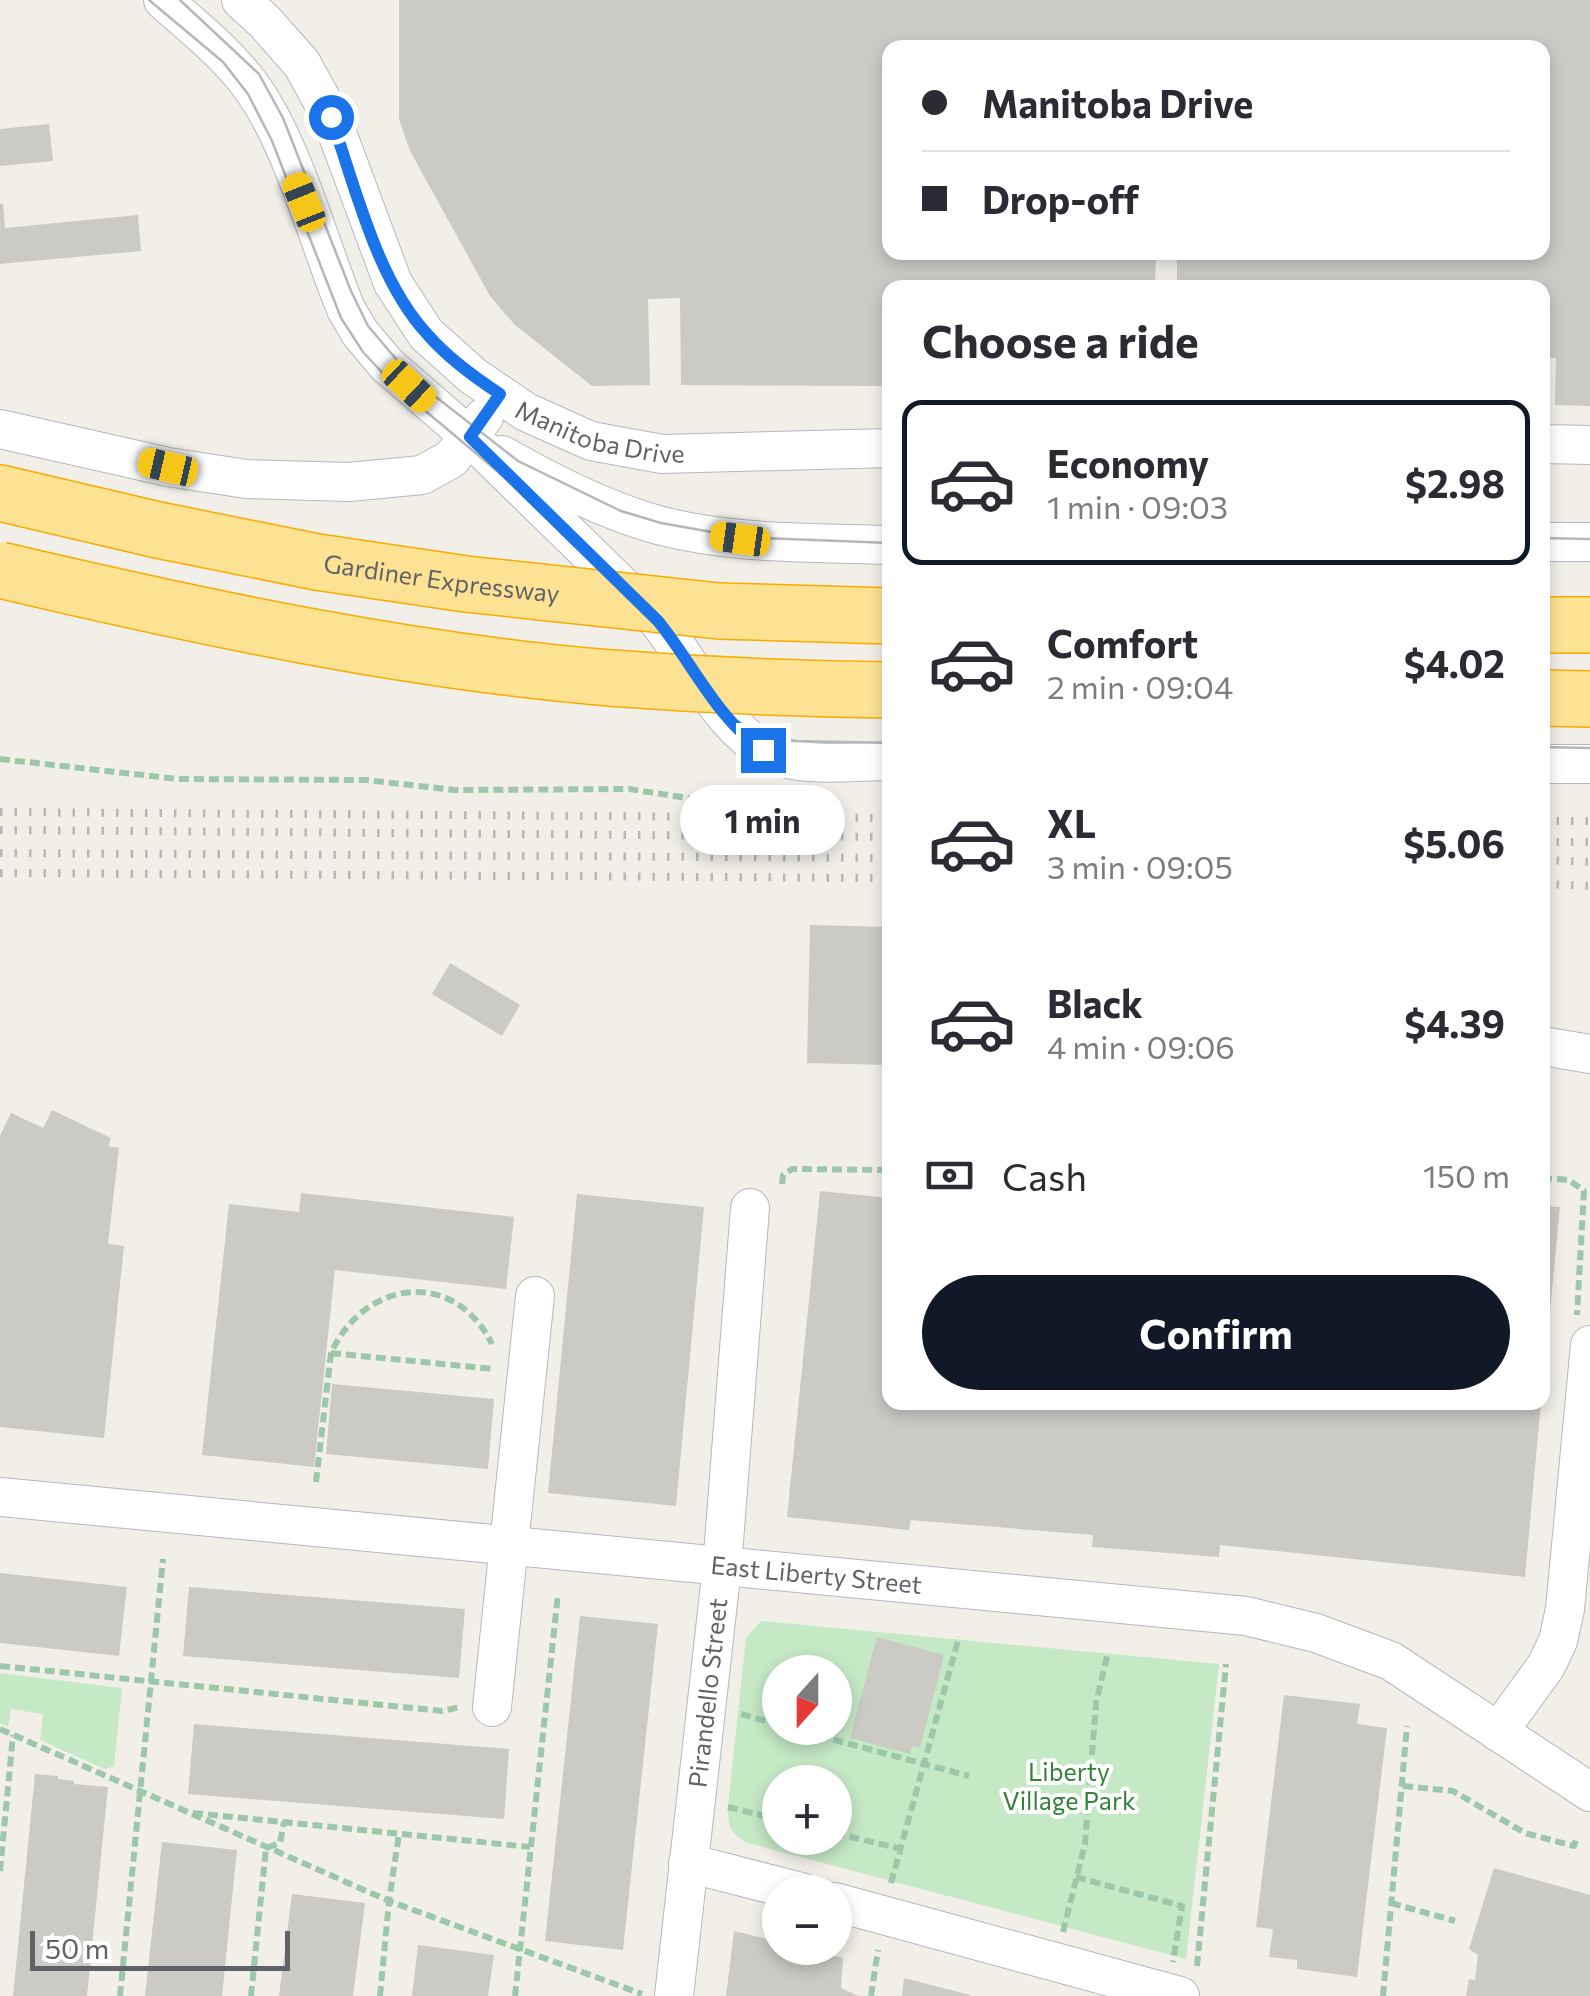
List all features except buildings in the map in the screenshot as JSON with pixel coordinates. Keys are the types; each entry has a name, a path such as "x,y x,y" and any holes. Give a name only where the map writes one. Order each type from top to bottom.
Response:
{"highway":[{"name":"Gardiner Expressway","path":"0,493 316,562 466,584 719,611 882,616"},
{"path":"0,570 136,602 306,635 455,658 608,678 882,690"},
{"path":"1550,625 1590,625"},
{"path":"1550,698 1590,698"}],"street":[{"path":"163,0 227,56 258,99 276,128 328,266 360,333 402,379 470,437 658,621 684,652 729,722 745,738 782,758 882,761"},
{"name":"Manitoba Drive","path":"241,0 302,64 331,117 392,283 426,334 473,376 526,412 591,440 662,454 882,448"},
{"path":"0,430 168,467 246,479 349,482 422,475 451,458 500,394"},
{"path":"470,437 620,513 660,525 740,539 882,546"},
{"path":"1550,444 1590,444"},
{"path":"1550,542 1590,542"},
{"path":"1550,764 1590,764"},
{"path":"1550,1047 1590,1054"},
{"name":"Pirandello Street","path":"674,1996 722,1567 750,1208"},
{"path":"473,1709 508,1546 534,1296"},
{"path":"1498,1732 1546,1666 1577,1610 1590,1345"},
{"name":"East Liberty Street","path":"0,1497 1246,1616 1316,1633 1391,1661 1590,1792"},
{"path":"688,1863 762,1882"},
{"path":"852,1906 1183,1976"}],"path":[{"path":"0,758 178,779 366,780 455,790 629,789 714,802"},
{"path":"782,1184 784,1175 792,1168 882,1170"},
{"path":"1550,1179 1569,1180 1584,1191 1584,1199"},
{"path":"316,1482 331,1354 340,1334 370,1304 411,1292 453,1302 485,1330 494,1349"},
{"path":"331,1354 500,1370 497,1359"},
{"path":"120,1996 162,1559"},
{"path":"515,1996 558,1594"},
{"path":"891,1884 958,1637"},
{"path":"1063,1932 1084,1844 1096,1703 1108,1652"},
{"path":"1183,1976 1226,1664"},
{"path":"0,1666 442,1711 473,1709"},
{"path":"735,1712 762,1720"},
{"path":"529,1722 543,1724"},
{"path":"1383,1996 1407,1726"},
{"path":"0,1728 388,1901 648,1996"},
{"path":"0,1871 13,1735"},
{"path":"852,1744 969,1776"},
{"path":"1402,1786 1453,1791 1525,1833 1574,1846 1577,1837"},
{"path":"723,1806 762,1816"},
{"path":"186,1812 530,1847"},
{"path":"266,1848 280,1843 284,1822"},
{"path":"380,1996 388,1901 399,1834"},
{"path":"852,1837 901,1848"},
{"path":"251,1996 266,1848"},
{"path":"1076,1877 1182,1906 1183,1976"},
{"path":"1391,1903 1454,1921"},
{"path":"871,1996 879,1939"}],"green space":[{"name":"Liberty Village Park","path":"761,1621 1219,1664 1186,1959 793,1855 852,1855 852,1765 762,1765 762,1847 737,1836 728,1818 746,1638"},
{"path":"0,1673 122,1688 114,1766 105,1769 40,1740 43,1714 11,1709 8,1727 0,1723"}],"tram line":[{"path":"149,0 223,62 248,94 272,141 341,318 363,352 391,382 503,476 657,625 716,701 736,720 751,729 792,741 882,743"},
{"path":"180,0 259,74 283,118 368,326 413,379 518,461 621,511 661,523 740,537 882,543"},
{"path":"1550,538 1590,539"},
{"path":"1550,747 1590,748"}],"railway":[{"path":"0,812 882,818"},
{"path":"1550,821 1590,821"},
{"path":"0,830 882,837"},
{"path":"1550,842 1590,842"},
{"path":"0,853 882,858"},
{"path":"1550,860 1590,862"},
{"path":"0,873 882,878"},
{"path":"1550,884 1590,886"}],"route":[{"path":"331,117 392,283 426,334 473,376 500,394 470,437 658,621 684,652 729,722 763,750"}]}
